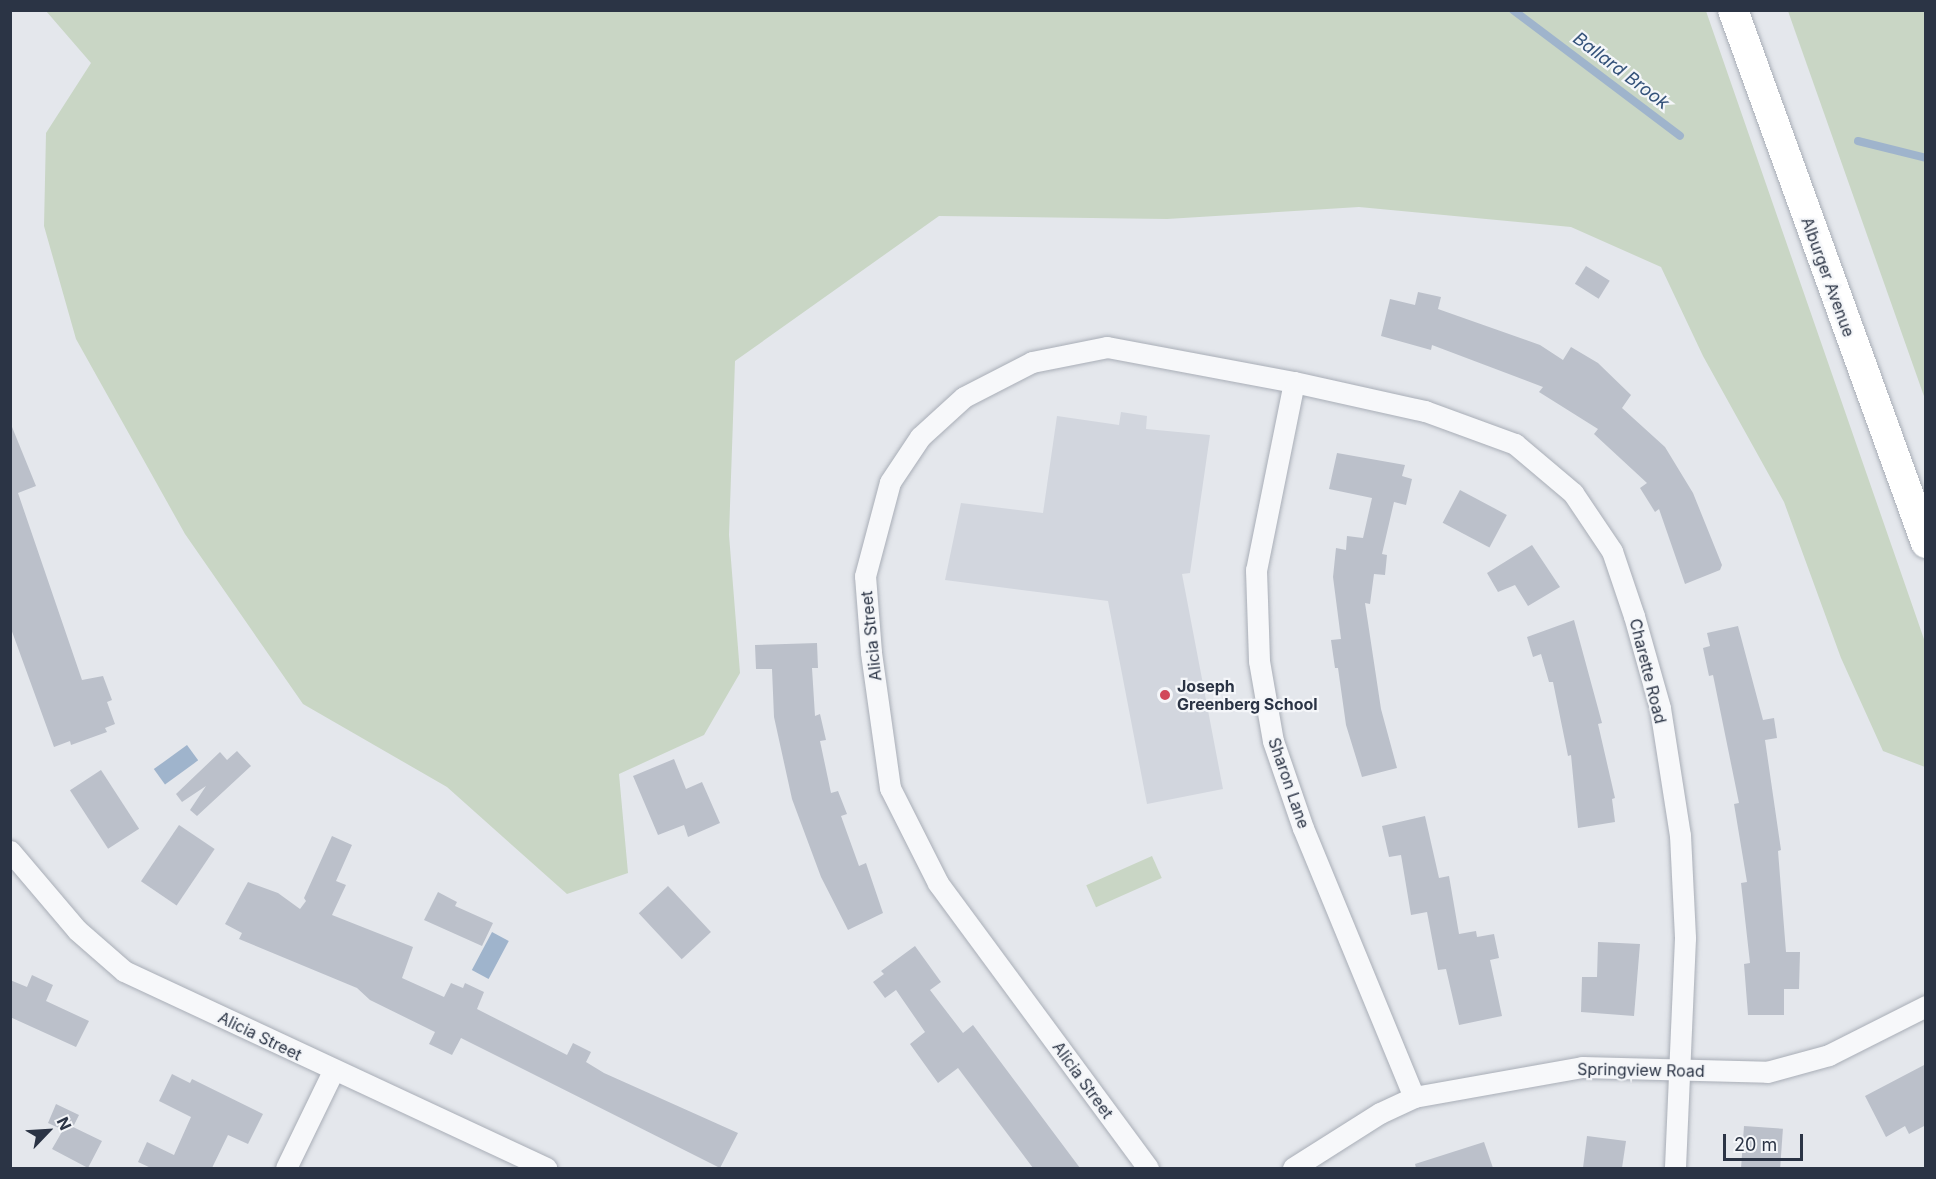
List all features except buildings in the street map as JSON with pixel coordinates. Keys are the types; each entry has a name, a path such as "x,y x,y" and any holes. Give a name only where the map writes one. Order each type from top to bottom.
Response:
{"street":[{"name":"Alburger Avenue","path":"1732,10 1926,543"},
{"name":"Alicia Street","path":"1148,1168 938,883 890,788 871,652 865,576 890,482 920,438 964,397 1032,362 1107,347 1293,382"},
{"name":"Charette Road","path":"1293,382 1425,411 1515,444 1573,493 1612,551 1660,708 1680,836 1685,938 1675,1168"},
{"name":"Sharon Lane","path":"1293,382 1256,570 1259,661 1273,741 1300,817 1414,1096"},
{"name":"Alicia Street","path":"10,852 77,930 124,971 333,1071 546,1168"},
{"name":"Springview Road","path":"1293,1168 1370,1119 1414,1096 1582,1068 1767,1072 1829,1055 1926,1006"},
{"path":"286,1168 333,1071"}],"shaded area":[{"name":"Joseph Greenberg School","path":"1121,412 1147,416 1146,429 1210,435 1190,573 1182,574 1223,789 1147,804 1108,601 945,580 961,503 1043,513 1057,416 1119,425"}],"green space":[{"path":"46,11 1706,11 1925,642 1925,767 1883,751 1841,658 1784,502 1703,356 1661,267 1571,227 1359,207 1167,219 939,216 735,361 729,535 740,673 704,735 619,774 628,873 567,894 447,787 303,704 185,534 76,339 44,226 46,133 91,63"},
{"path":"1788,11 1925,11 1925,399 1795,31"},
{"path":"1152,856 1162,878 1096,907 1086,885"}],"water":[{"path":"187,745 198,760 165,784 154,769"},
{"path":"492,932 509,941 489,979 472,970"}],"waterway":[{"name":"Ballard Brook","path":"1513,10 1680,136"},
{"name":"Ballard Brook","path":"1858,141 1926,158"}],"place":[{"name":"Joseph Greenberg School","path":"1165,695"}]}
